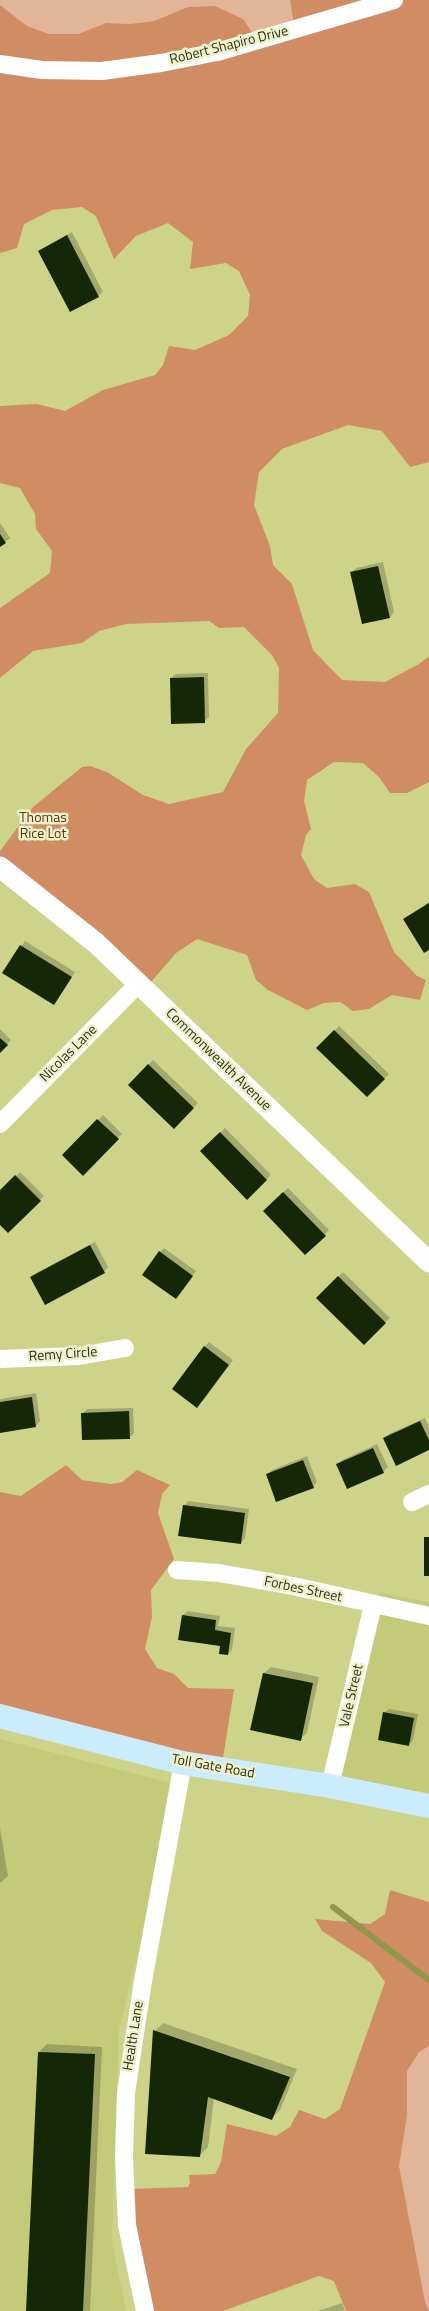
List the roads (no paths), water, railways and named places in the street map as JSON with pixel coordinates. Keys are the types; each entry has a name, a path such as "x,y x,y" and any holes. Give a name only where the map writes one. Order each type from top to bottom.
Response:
{"main road":[{"name":"Toll Gate Road","path":"0,1716 183,1764 330,1786 429,1806"}],"street":[{"name":"Robert Shapiro Drive","path":"0,64 42,70 102,72 161,63 218,52 394,0"},
{"name":"Commonwealth Avenue","path":"0,867 96,943 429,1262"},
{"name":"Nicolas Lane","path":"0,1124 138,984"},
{"name":"Remy Circle","path":"0,1358 79,1356 125,1348"},
{"path":"412,1502 429,1494"},
{"name":"Forbes Street","path":"177,1570 238,1576 429,1616"},
{"name":"Vale Street","path":"330,1786 373,1605"},
{"name":"Health Lane","path":"145,2311 127,2225 124,2156 126,2092 143,1981 183,1764"}],"waterway":[{"path":"333,1907 429,1980"}],"park label":[{"name":"Thomas Rice Lot","path":"43,828"}]}
